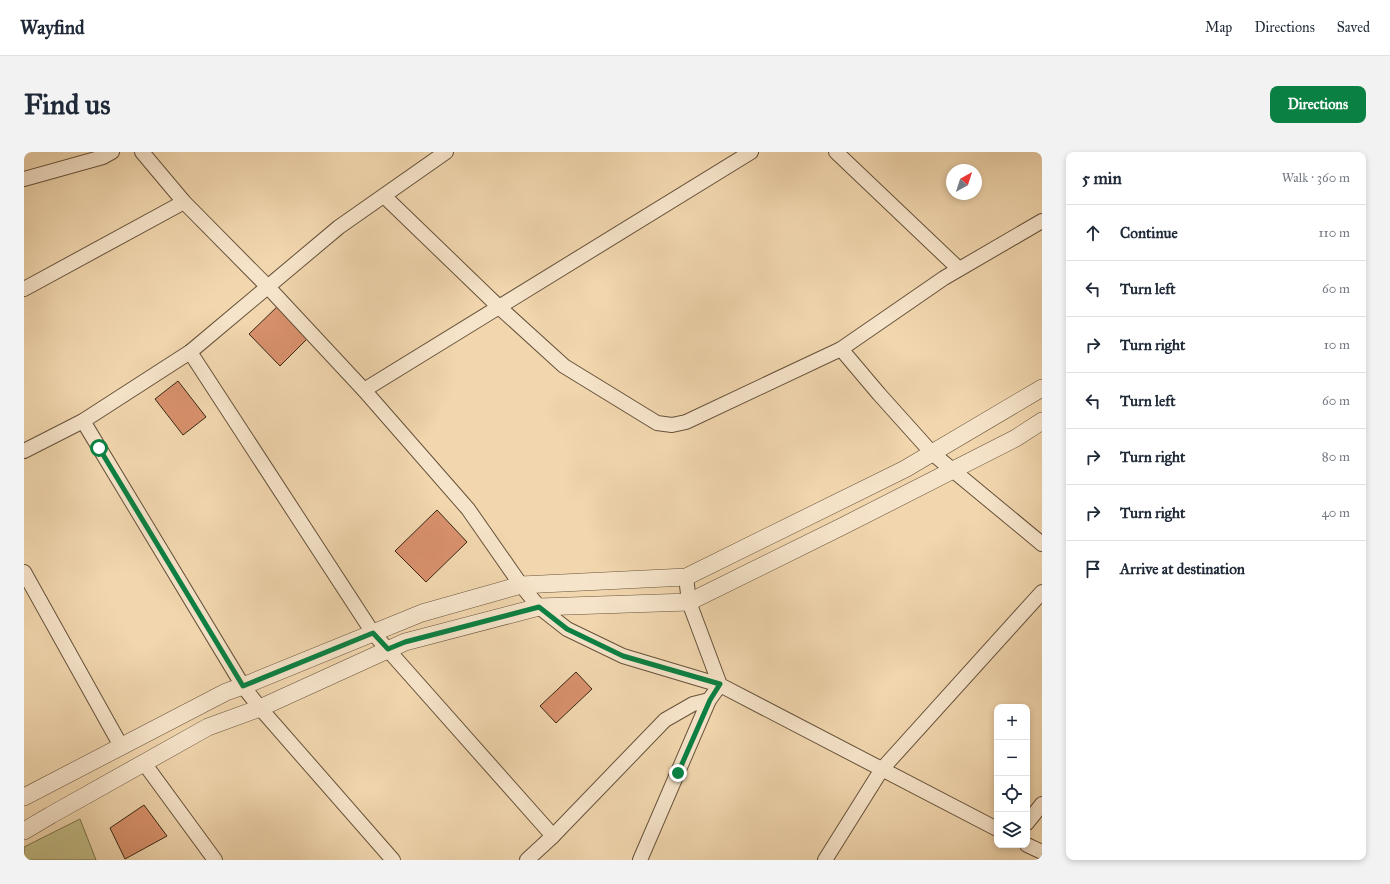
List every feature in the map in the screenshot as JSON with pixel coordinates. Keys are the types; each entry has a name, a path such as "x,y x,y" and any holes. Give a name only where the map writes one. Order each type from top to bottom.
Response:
{"street":[{"path":"24,179 103,157 112,152"},
{"path":"142,152 184,202 268,287 364,390 468,509 521,586 539,607 567,629 623,656 720,684 994,827"},
{"path":"24,451 83,421 190,352 339,227 446,152"},
{"path":"364,390 751,152"},
{"path":"836,152 959,269"},
{"path":"384,196 499,307 564,366 657,423 672,425 686,422 841,349 944,278 1042,221"},
{"path":"24,289 184,202"},
{"path":"841,349 932,453 1042,544"},
{"path":"190,352 373,633 553,836"},
{"path":"24,797 226,692 422,613 521,586 686,577 904,469 1042,388"},
{"path":"83,421 243,686 260,708 393,860"},
{"path":"24,831 208,727 260,708 405,642 539,607 689,602 952,471 1016,438 1042,422"},
{"path":"24,572 121,746"},
{"path":"686,577 689,602 720,684"},
{"path":"825,860 882,769 1042,592"},
{"path":"640,860 710,700 720,684"},
{"path":"527,860 553,836 665,720 693,704 710,700"},
{"path":"144,763 215,860"},
{"path":"1030,819 1042,804"},
{"path":"1030,846 1042,852"}],"shaded area":[{"path":"80,819 96,860 24,860 24,847"}],"building":[{"path":"281,303 311,335 280,366 249,334"},
{"path":"178,381 206,417 183,435 155,399"},
{"path":"437,510 467,542 426,582 395,551"},
{"path":"576,672 592,689 556,723 540,706"},
{"path":"144,805 167,836 125,859 110,828"}],"route":[{"path":"99,448 243,686 373,633 388,649 405,642 539,607 567,629 623,656 720,684 710,700 678,773"}]}
